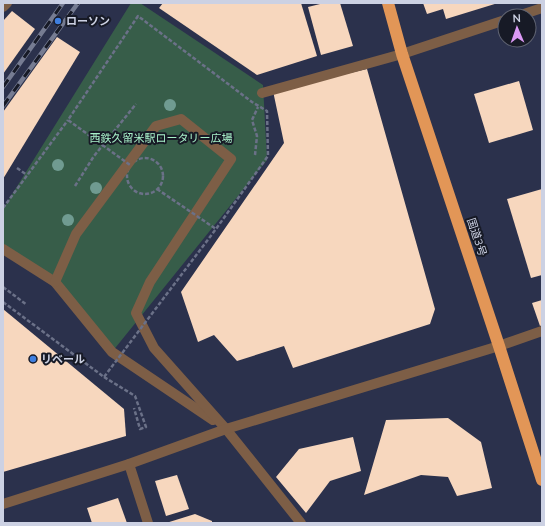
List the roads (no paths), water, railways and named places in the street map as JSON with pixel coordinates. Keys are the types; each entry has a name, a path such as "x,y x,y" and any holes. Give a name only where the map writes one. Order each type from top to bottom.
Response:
{"highway":[{"name":"国道3号","path":"388,3 402,54 542,480"}],"street":[{"path":"3,7 7,3"},
{"path":"262,93 402,54 497,23"},
{"path":"55,282 76,234 156,126 181,119 231,159 150,282 136,313 154,348 226,429 301,523"},
{"path":"3,249 55,282 112,352 226,429"},
{"path":"3,504 129,464 226,429 542,332"},
{"path":"129,464 148,523"}],"railway":[{"path":"3,87 63,3"},
{"path":"3,106 78,3"}],"place":[{"name":"ローソン","path":"58,21"},
{"name":"リベール","path":"33,359"}],"park label":[{"name":"西鉄久留米駅ロータリー広場","path":"161,138"}]}
